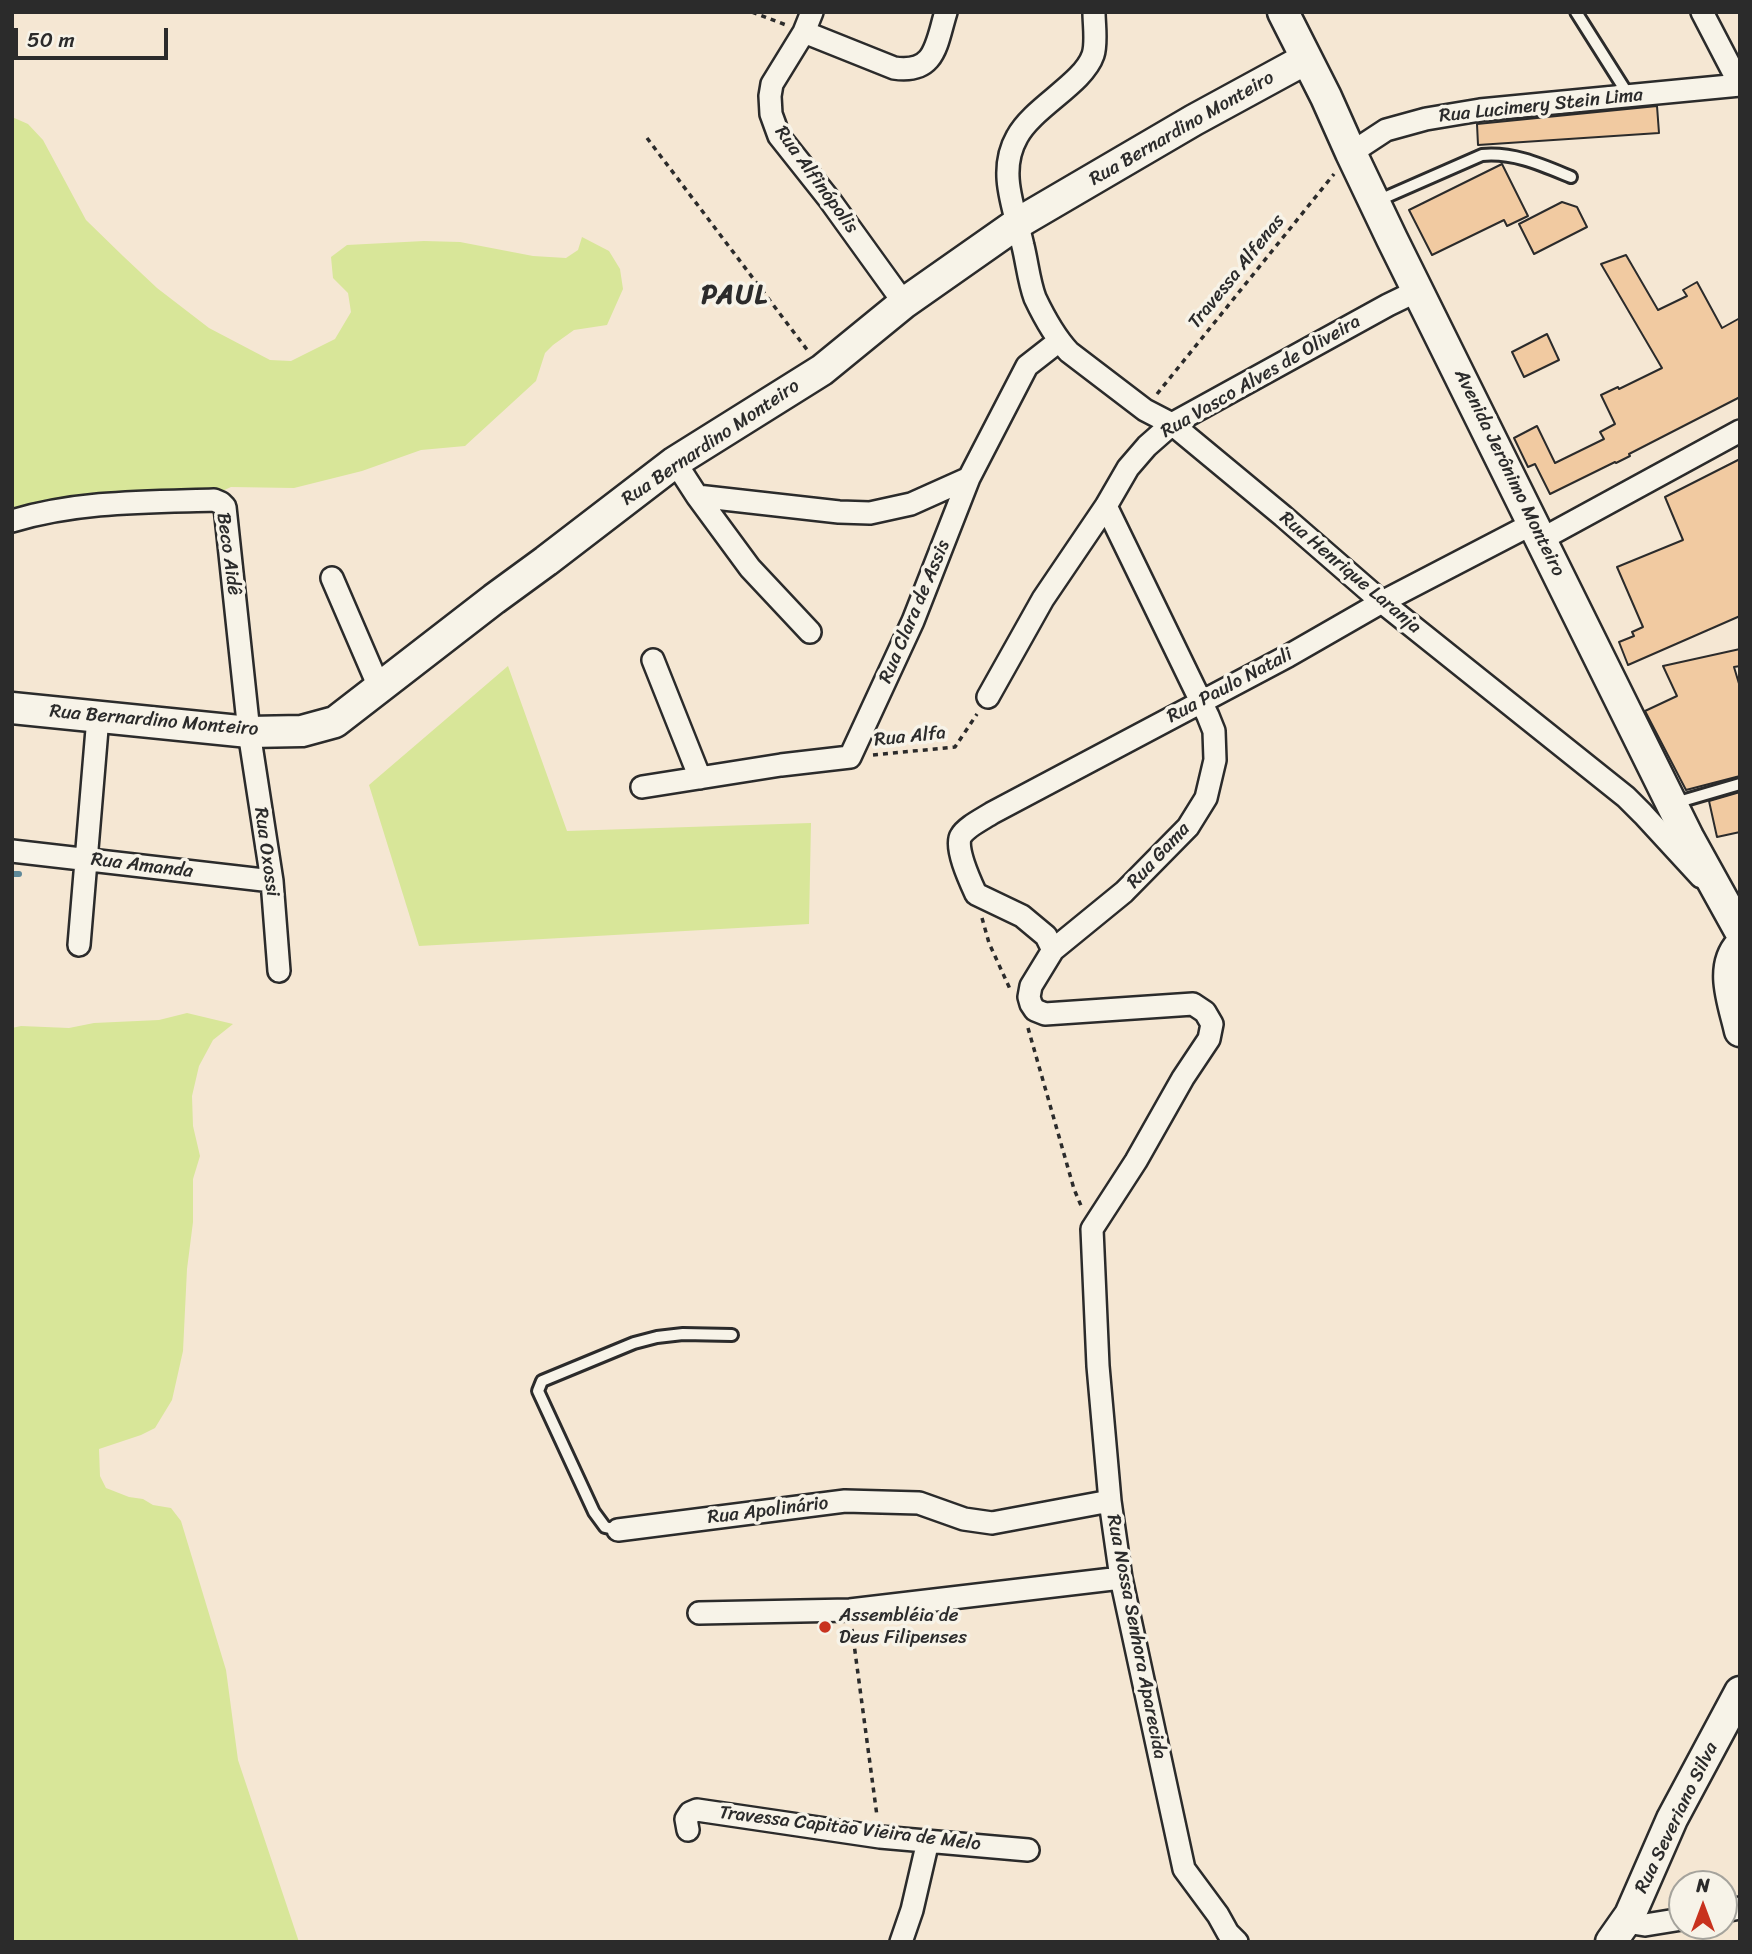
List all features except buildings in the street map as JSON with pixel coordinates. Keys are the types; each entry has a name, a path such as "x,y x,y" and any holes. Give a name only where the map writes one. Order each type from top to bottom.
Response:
{"street":[{"path":"808,22 894,68 907,70 932,57 946,12"},
{"name":"Rua Henrique Laranja","path":"1094,12 1093,54 1083,72 1029,120 1016,138 1007,164 1009,194 1034,296 1059,341 1069,352 1144,410 1172,424 1382,602 1626,797 1723,901"},
{"name":"Avenida Jerônimo Monteiro","path":"1283,12 1672,804 1740,931"},
{"path":"1702,12 1740,85"},
{"name":"Rua Alfinópolis","path":"808,22 772,84 771,114 779,136 909,300"},
{"name":"Rua Bernardino Monteiro","path":"12,708 249,732 302,730 335,722 675,462 822,370 909,300 1018,223 1194,120 1306,59"},
{"name":"Rua Lucimery Stein Lima","path":"1350,153 1387,130 1426,119 1480,110 1740,85"},
{"name":"Rua Alfinópolis","path":"846,208 909,300"},
{"name":"Rua Vasco Alves de Oliveira","path":"988,697 1043,599 1106,506 1128,468 1147,446 1172,424 1419,290"},
{"name":"Rua Clara de Assis","path":"850,757 914,621 969,478 1027,366 1059,341"},
{"name":"Rua Paulo Natali","path":"976,894 958,842 962,834 992,813 1288,656 1382,602 1538,531 1740,431"},
{"path":"675,462 750,568 810,632"},
{"path":"697,496 870,513 911,504 969,478"},
{"name":"Beco Aidê","path":"12,521 35,514 118,502 214,500 221,503 225,507 249,732"},
{"name":"Rua Gama","path":"1053,950 1124,892 1188,827 1206,798 1215,760 1214,731 1106,506"},
{"path":"332,578 379,687"},
{"path":"653,660 700,778"},
{"path":"79,944 98,717"},
{"name":"Rua Oxossi","path":"249,732 272,881 279,971"},
{"path":"642,787 850,757"},
{"name":"Rua Amanda","path":"12,851 272,881"},
{"path":"976,894 1022,916 1046,936 1053,950 1031,986 1029,997 1035,1010 1045,1014 1193,1004 1205,1012 1212,1024 1209,1039 1092,1229"},
{"path":"1740,945 1731,956 1728,975 1740,1031"},
{"name":"Rua Nossa Senhora Aparecida","path":"1092,1229 1098,1366 1110,1501 1121,1578 1184,1869 1237,1942"},
{"name":"Rua Apolinário","path":"618,1530 845,1501 919,1503 964,1519 992,1522 1110,1501"},
{"path":"699,1613 850,1610 1121,1578"},
{"name":"Rua Severiano Silva","path":"1618,1932 1672,1819 1740,1692"},
{"name":"Travessa Capitão Vieira de Melo","path":"688,1830 686,1819 697,1810 880,1837 1028,1850"},
{"path":"901,1942 912,1910 928,1841"},
{"path":"1618,1932 1668,1921"}],"lane":[{"path":"1576,12 1629,96"},
{"path":"1374,202 1482,155 1523,158 1571,177"},
{"path":"1672,804 1740,784"},
{"path":"618,1530 605,1527 593,1512 538,1391 539,1385 558,1373 634,1343 683,1334 732,1335"}],"path":[{"path":"752,12 808,22"},
{"path":"648,138 822,370"},
{"name":"Travessa Alfenas","path":"1144,410 1350,153"},
{"name":"Rua Alfa","path":"850,757 955,747 988,697"},
{"path":"976,894 989,943 1011,991"},
{"path":"1028,1027 1074,1189 1092,1229"},
{"path":"850,1610 880,1837"}],"green space":[{"path":"12,117 28,124 43,140 86,220 123,256 157,288 209,328 270,360 291,361 335,339 351,312 348,293 333,278 331,257 347,245 460,242 533,256 566,258 578,250 582,237 609,251 620,269 623,289 607,325 574,330 553,345 545,353 536,381 465,446 421,450 362,471 294,488 231,487 209,497 77,515 45,523 12,521"},
{"path":"508,666 567,831 811,823 809,924 419,946 369,785"},
{"path":"187,1013 233,1024 213,1040 199,1066 192,1096 193,1126 200,1156 193,1179 193,1222 187,1269 183,1351 172,1400 155,1428 99,1449 100,1476 106,1488 143,1499 153,1505 171,1508 181,1521 226,1670 238,1760 299,1942 12,1942 12,1028 69,1028 94,1023 159,1020"}],"waterway":[{"path":"12,874 19,874"}],"place":[{"name":"Assembléia de Deus Filipenses","path":"825,1627"}],"district":[{"name":"PAUL","path":"735,296"}]}
